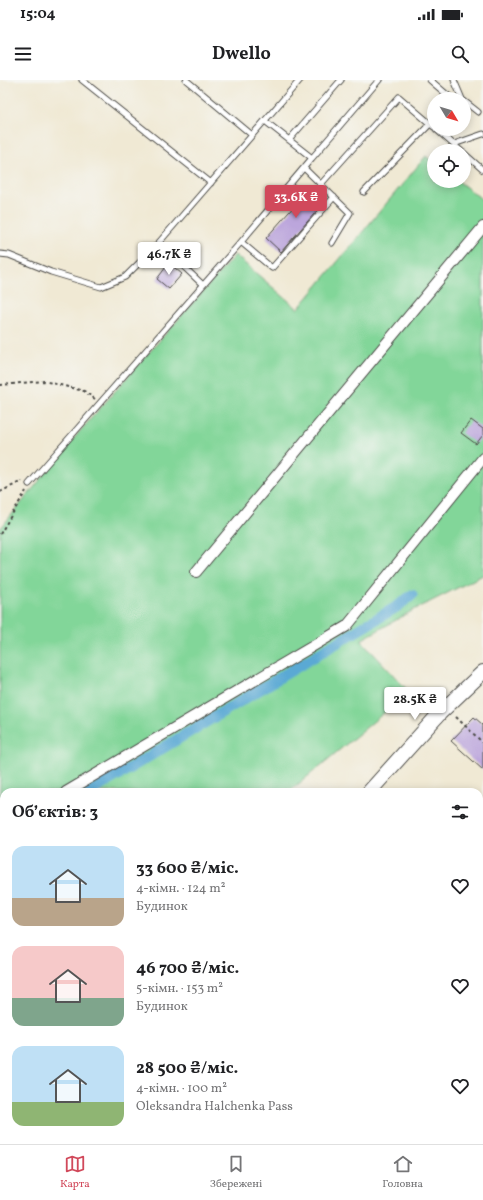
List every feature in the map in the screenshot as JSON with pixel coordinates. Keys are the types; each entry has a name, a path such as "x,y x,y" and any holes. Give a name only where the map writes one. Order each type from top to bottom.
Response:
{"main road":[{"path":"373,788 440,712 483,672"}],"street":[{"path":"196,572 483,227"},
{"path":"73,788 347,626 483,458"}],"lane":[{"path":"82,80 211,183"},
{"path":"186,80 252,135"},
{"path":"0,254 9,255 51,272 102,287 125,278 159,243 300,80"},
{"path":"289,140 342,80"},
{"path":"29,484 241,242 379,80"},
{"path":"430,80 444,92"},
{"path":"454,80 459,92"},
{"path":"321,184 399,97 427,121"},
{"path":"471,106 478,112"},
{"path":"265,121 312,158"},
{"path":"444,136 454,144 483,134"},
{"path":"364,192 427,135"},
{"path":"471,159 483,170"},
{"path":"304,168 350,213 332,243"},
{"path":"241,242 272,268 334,197"},
{"path":"159,243 203,285"}],"path":[{"path":"0,385 44,380 84,391 100,402"},
{"path":"0,492 38,473"},
{"path":"0,534 26,493 29,484"},
{"path":"456,717 483,743"}],"green space":[{"path":"426,156 427,188 467,188 483,200 483,575 412,611 361,640 409,692 294,788 0,788 0,529 80,431 235,255 298,309"}],"building":[{"path":"312,186 327,199 281,252 266,238"},
{"path":"169,263 182,274 169,289 157,279"},
{"path":"471,420 483,429 483,435 476,444 461,433"},
{"path":"474,717 483,725 483,770 451,741"}],"waterway":[{"path":"97,788 398,606 412,595"}]}
